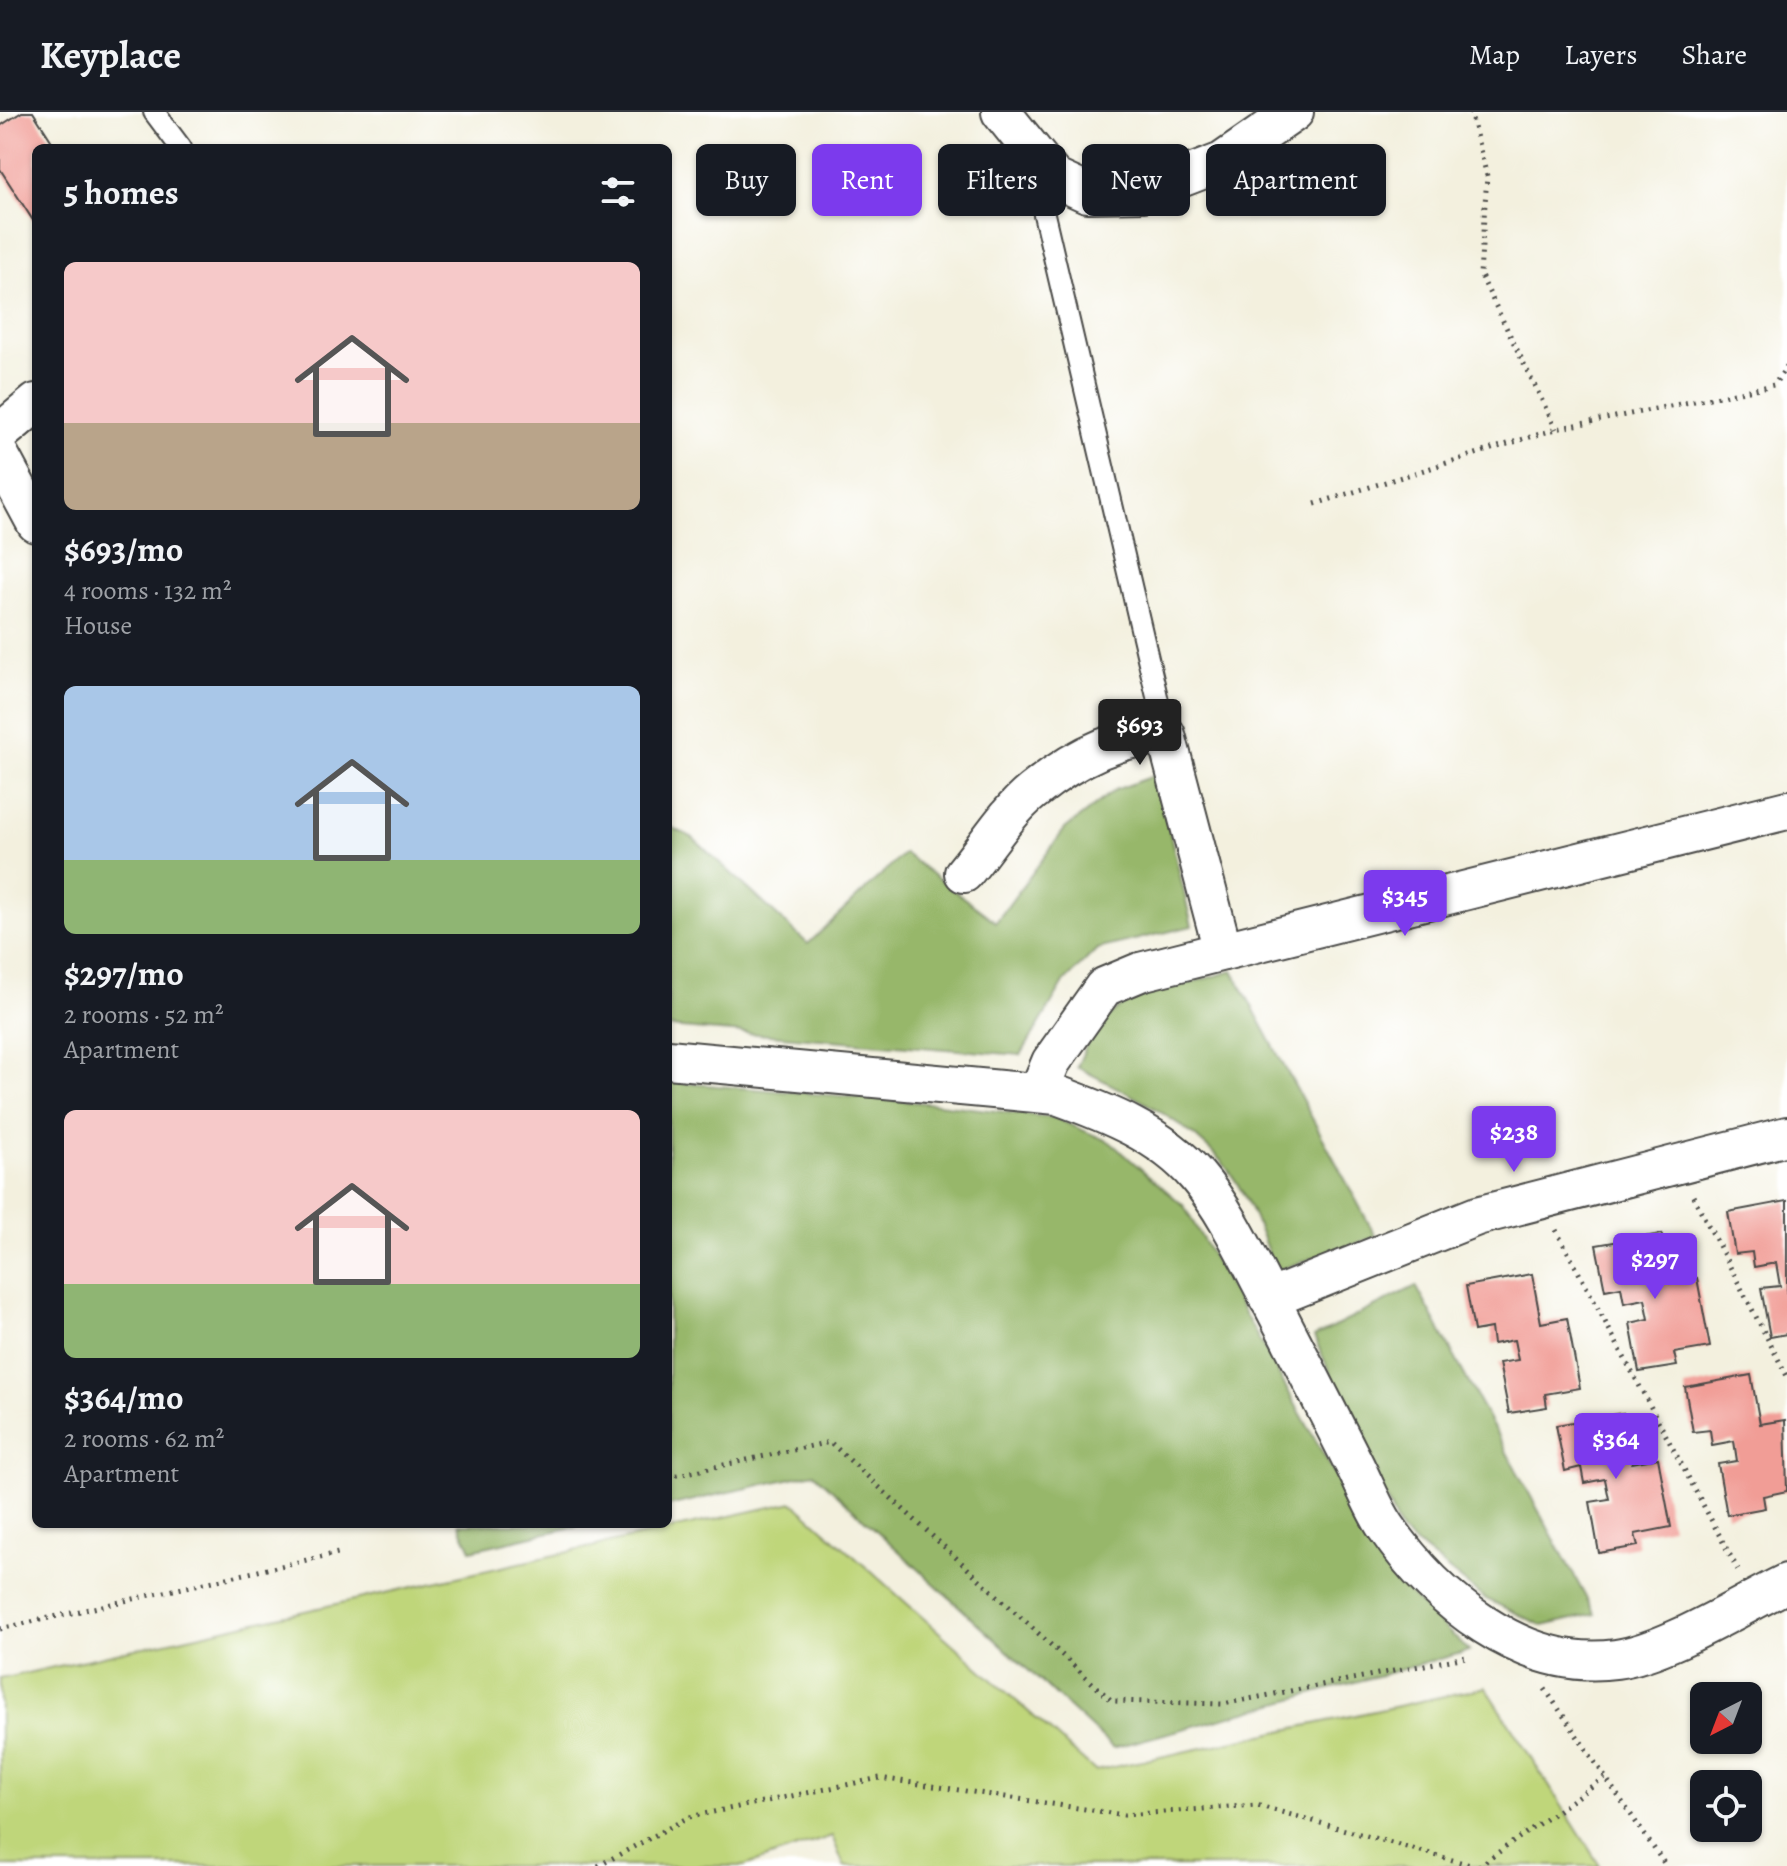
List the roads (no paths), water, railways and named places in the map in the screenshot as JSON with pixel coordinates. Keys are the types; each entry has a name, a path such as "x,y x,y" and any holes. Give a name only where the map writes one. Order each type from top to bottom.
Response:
{"street":[{"path":"1001,112 1025,144"},
{"path":"1066,183 1087,193 1144,192 1222,162 1294,112"},
{"path":"0,433 32,406"},
{"path":"0,456 32,516"},
{"path":"964,873 1031,793 1097,750 1139,735 1166,735 1223,951"},
{"path":"1038,1093 1051,1062 1104,987 1140,972 1787,810"},
{"path":"672,1059 1057,1095 1114,1115 1177,1158 1197,1176 1238,1238 1386,1527 1425,1573 1475,1621 1521,1646 1575,1658 1616,1659 1668,1642 1770,1591"},
{"path":"1269,1299 1477,1216 1787,1136"}],"lane":[{"path":"154,112 178,144"},
{"path":"1044,216 1166,735"}]}
